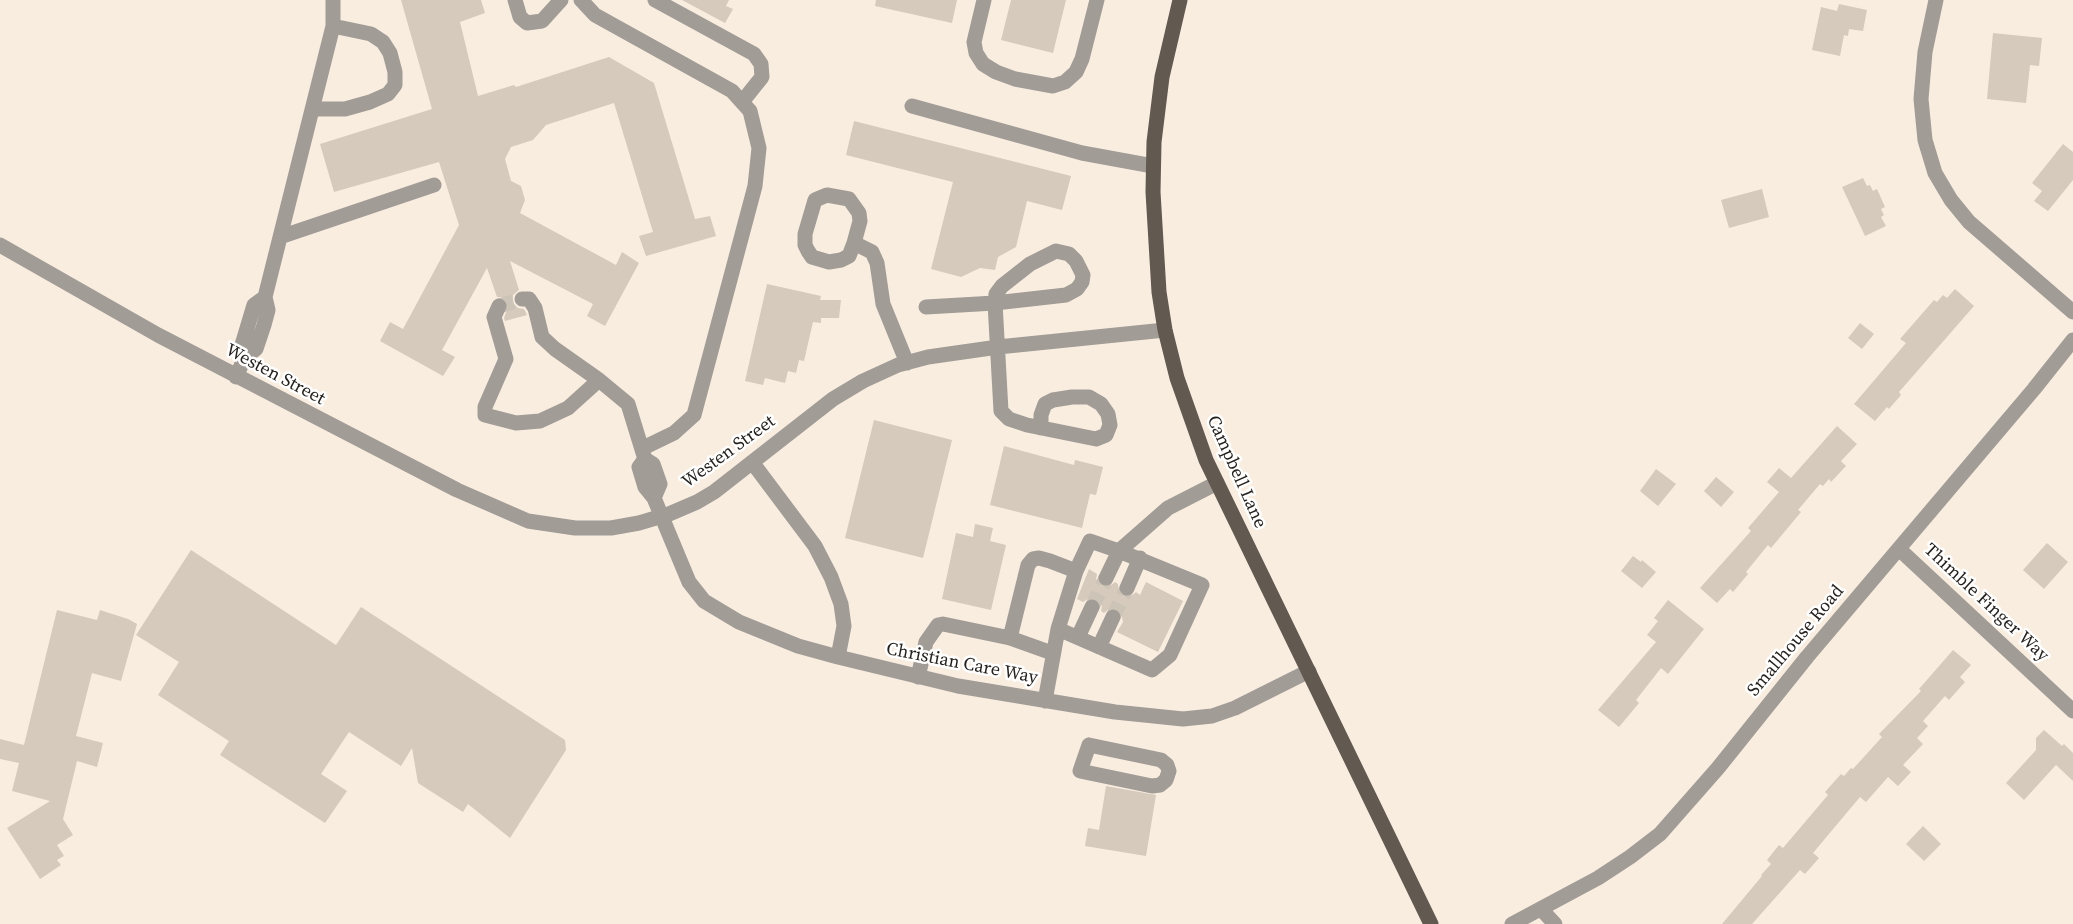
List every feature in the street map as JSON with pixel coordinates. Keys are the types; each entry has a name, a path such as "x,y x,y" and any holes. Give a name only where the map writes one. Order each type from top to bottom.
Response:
{"main road":[{"name":"Campbell Lane","path":"1180,0 1162,77 1154,142 1154,244 1165,330 1190,420 1217,483 1431,924"}],"street":[{"path":"236,377 245,357 256,349 268,310 265,297 333,26 333,0"},
{"path":"515,0 520,17 527,23 542,21 561,0"},
{"path":"522,299 529,300 535,308 542,337 555,350 599,380 628,404 644,453 674,433 694,415 755,186 759,148 750,111 732,91 595,15 581,0"},
{"path":"984,0 974,42 976,53 984,64 996,72 1015,79 1053,86 1065,82 1076,72 1082,58 1097,0"},
{"path":"1936,0 1926,52 1922,99 1925,140 1935,173 1969,222 2073,312"},
{"path":"665,2 754,54 761,64 762,77 742,102"},
{"path":"312,109 345,109 370,102 388,94 394,85 395,72 390,53 383,42 371,34 333,26"},
{"path":"912,106 1082,153 1153,166"},
{"path":"280,237 434,184"},
{"path":"827,195 849,199 859,213 860,221 854,243 849,256 841,260 829,262 812,257 805,245 805,234 815,200 827,195"},
{"path":"854,243 872,252 877,263 883,304 907,363"},
{"name":"Westen Street","path":"0,245 236,377 457,490 528,521 554,526 596,528 627,525 661,517 697,502 714,492 844,392 878,374 907,363 928,357 998,347 1165,330"},
{"path":"926,307 995,303 1066,295 1077,289 1082,282 1081,268 1069,254 1056,251 1030,264 1002,286 996,294 995,303 1001,411 1009,419 1041,428"},
{"name":"Westen Street","path":"0,255 100,301"},
{"path":"500,306 494,317 506,359 485,407 485,415 516,423 540,421 568,408 599,380"},
{"name":"Smallhouse Road","path":"1512,924 1598,879 1660,834 2073,339"},
{"name":"Christian Care Way","path":"644,453 653,464 660,484 654,498 661,517 683,570 696,592 704,601 739,622 798,646 918,677 1045,701 1150,717 1183,719 1212,716 1235,708 1309,672"},
{"path":"752,462 815,546 831,577 841,604 844,626 838,657"},
{"path":"1106,578 1119,551 1168,508 1217,483"},
{"path":"1045,701 1058,629 1076,571 1090,541 1140,558 1202,585 1170,655 1152,670 1058,629"},
{"name":"Thimble Finger Way","path":"1899,549 2073,711"},
{"path":"1126,588 1140,558"},
{"path":"1010,638 1028,565 1032,559 1050,561 1076,571"},
{"path":"1078,637 1092,607"},
{"path":"1099,647 1113,617"},
{"path":"918,677 926,642 938,626 943,624 1010,638 1052,653"},
{"path":"1089,745 1161,760 1167,765 1169,771 1166,780 1160,785 1152,786 1080,771 1089,745"},
{"path":"1541,909 1555,924"}],"building":[{"path":"401,0 481,0 485,13 460,22 478,96 514,85 516,87 609,57 654,83 695,219 710,216 716,236 646,256 639,236 653,232 614,103 546,125 533,140 511,147 505,159 511,181 521,186 525,200 520,213 616,265 622,252 639,263 605,326 587,316 593,304 510,261 519,290 513,295 513,303 518,308 524,309 527,315 505,321 509,304 504,297 497,297 487,268 442,350 455,357 443,376 380,341 390,322 403,329 459,225 439,162 334,192 320,144 432,109"},
{"path":"682,0 729,0 726,6 733,9 725,23"},
{"path":"876,0 957,0 952,23 875,6"},
{"path":"1011,0 1066,0 1053,53 1001,40"},
{"path":"1839,4 1867,10 1863,31 1849,29 1848,36 1844,35 1840,56 1812,50 1821,7 1837,11"},
{"path":"1993,33 2042,38 2039,66 2030,65 2026,103 1987,99"},
{"path":"854,121 1071,176 1062,210 1027,201 1016,247 998,257 995,270 980,268 961,277 931,269 953,182 846,155"},
{"path":"2063,144 2073,152 2073,180 2048,211 2034,201 2042,191 2032,183"},
{"path":"1863,178 1873,191 1877,189 1885,207 1881,209 1884,215 1881,217 1886,226 1865,236 1842,187"},
{"path":"1762,189 1769,217 1729,228 1721,200"},
{"path":"767,284 821,296 820,300 841,300 839,318 821,318 821,323 813,322 804,361 799,360 796,373 788,371 785,383 765,378 763,385 745,381"},
{"path":"1955,289 1974,306 1899,392 1901,395 1889,409 1887,407 1875,421 1854,404 1906,343 1900,339 1934,300 1937,302 1943,295 1947,298"},
{"path":"1860,323 1874,334 1862,349 1848,338"},
{"path":"874,420 952,440 923,558 845,538"},
{"path":"1837,426 1857,444 1841,461 1846,466 1831,482 1829,479 1823,486 1820,484 1798,510 1801,512 1771,548 1768,545 1733,592 1730,589 1717,603 1700,588 1751,531 1748,528 1779,492 1767,482 1779,468 1791,478"},
{"path":"1004,446 1074,465 1075,460 1103,467 1096,495 1090,494 1082,528 990,505"},
{"path":"1656,469 1676,484 1658,506 1640,491"},
{"path":"1716,477 1734,492 1721,507 1704,491"},
{"path":"975,524 993,528 990,541 1006,545 991,610 942,599 956,533 973,537"},
{"path":"2047,543 2068,562 2044,589 2023,570"},
{"path":"191,550 336,645 361,607 565,740 566,750 510,838 468,804 463,812 418,783 412,748 401,766 349,732 321,774 347,791 325,823 220,755 229,741 158,695 179,662 136,635"},
{"path":"1633,556 1641,562 1642,560 1656,572 1642,588 1621,571"},
{"path":"1089,569 1097,574 1096,579 1101,586 1107,588 1115,582 1118,584 1119,593 1124,597 1129,598 1136,592 1140,595 1146,582 1183,601 1158,652 1117,632 1123,622 1118,608 1112,607 1104,613 1101,611 1102,606 1097,598 1091,597 1083,602 1077,599"},
{"path":"1668,600 1704,629 1668,674 1661,668 1636,700 1639,703 1619,727 1598,710 1656,642 1647,635 1658,621 1654,618"},
{"path":"57,610 97,620 100,610 137,624 121,681 92,673 76,736 103,743 97,767 77,761 63,819 73,835 57,845 64,856 57,860 61,865 40,879 7,828 50,801 12,791 19,763 0,759 0,739 24,745"},
{"path":"1953,650 1971,665 1960,677 1965,682 1949,700 1945,696 1923,721 1928,726 1917,738 1923,744 1903,765 1911,772 1898,786 1888,777 1866,802 1860,797 1813,853 1819,858 1805,874 1800,870 1752,924 1722,924 1771,864 1767,860 1779,845 1783,848 1828,795 1825,792 1841,774 1844,776 1851,768 1853,769 1882,737 1879,734 1921,691 1919,689"},
{"path":"2044,730 2073,753 2073,781 2056,765 2024,800 2006,783 2036,750 2036,738"},
{"path":"1106,786 1156,795 1146,856 1085,846 1088,828 1099,830"},
{"path":"1923,826 1941,844 1924,861 1906,844"}],"tunnel":[{"path":"499,306 522,299"},
{"path":"1092,607 1106,578"},
{"path":"1113,617 1127,588"}]}
